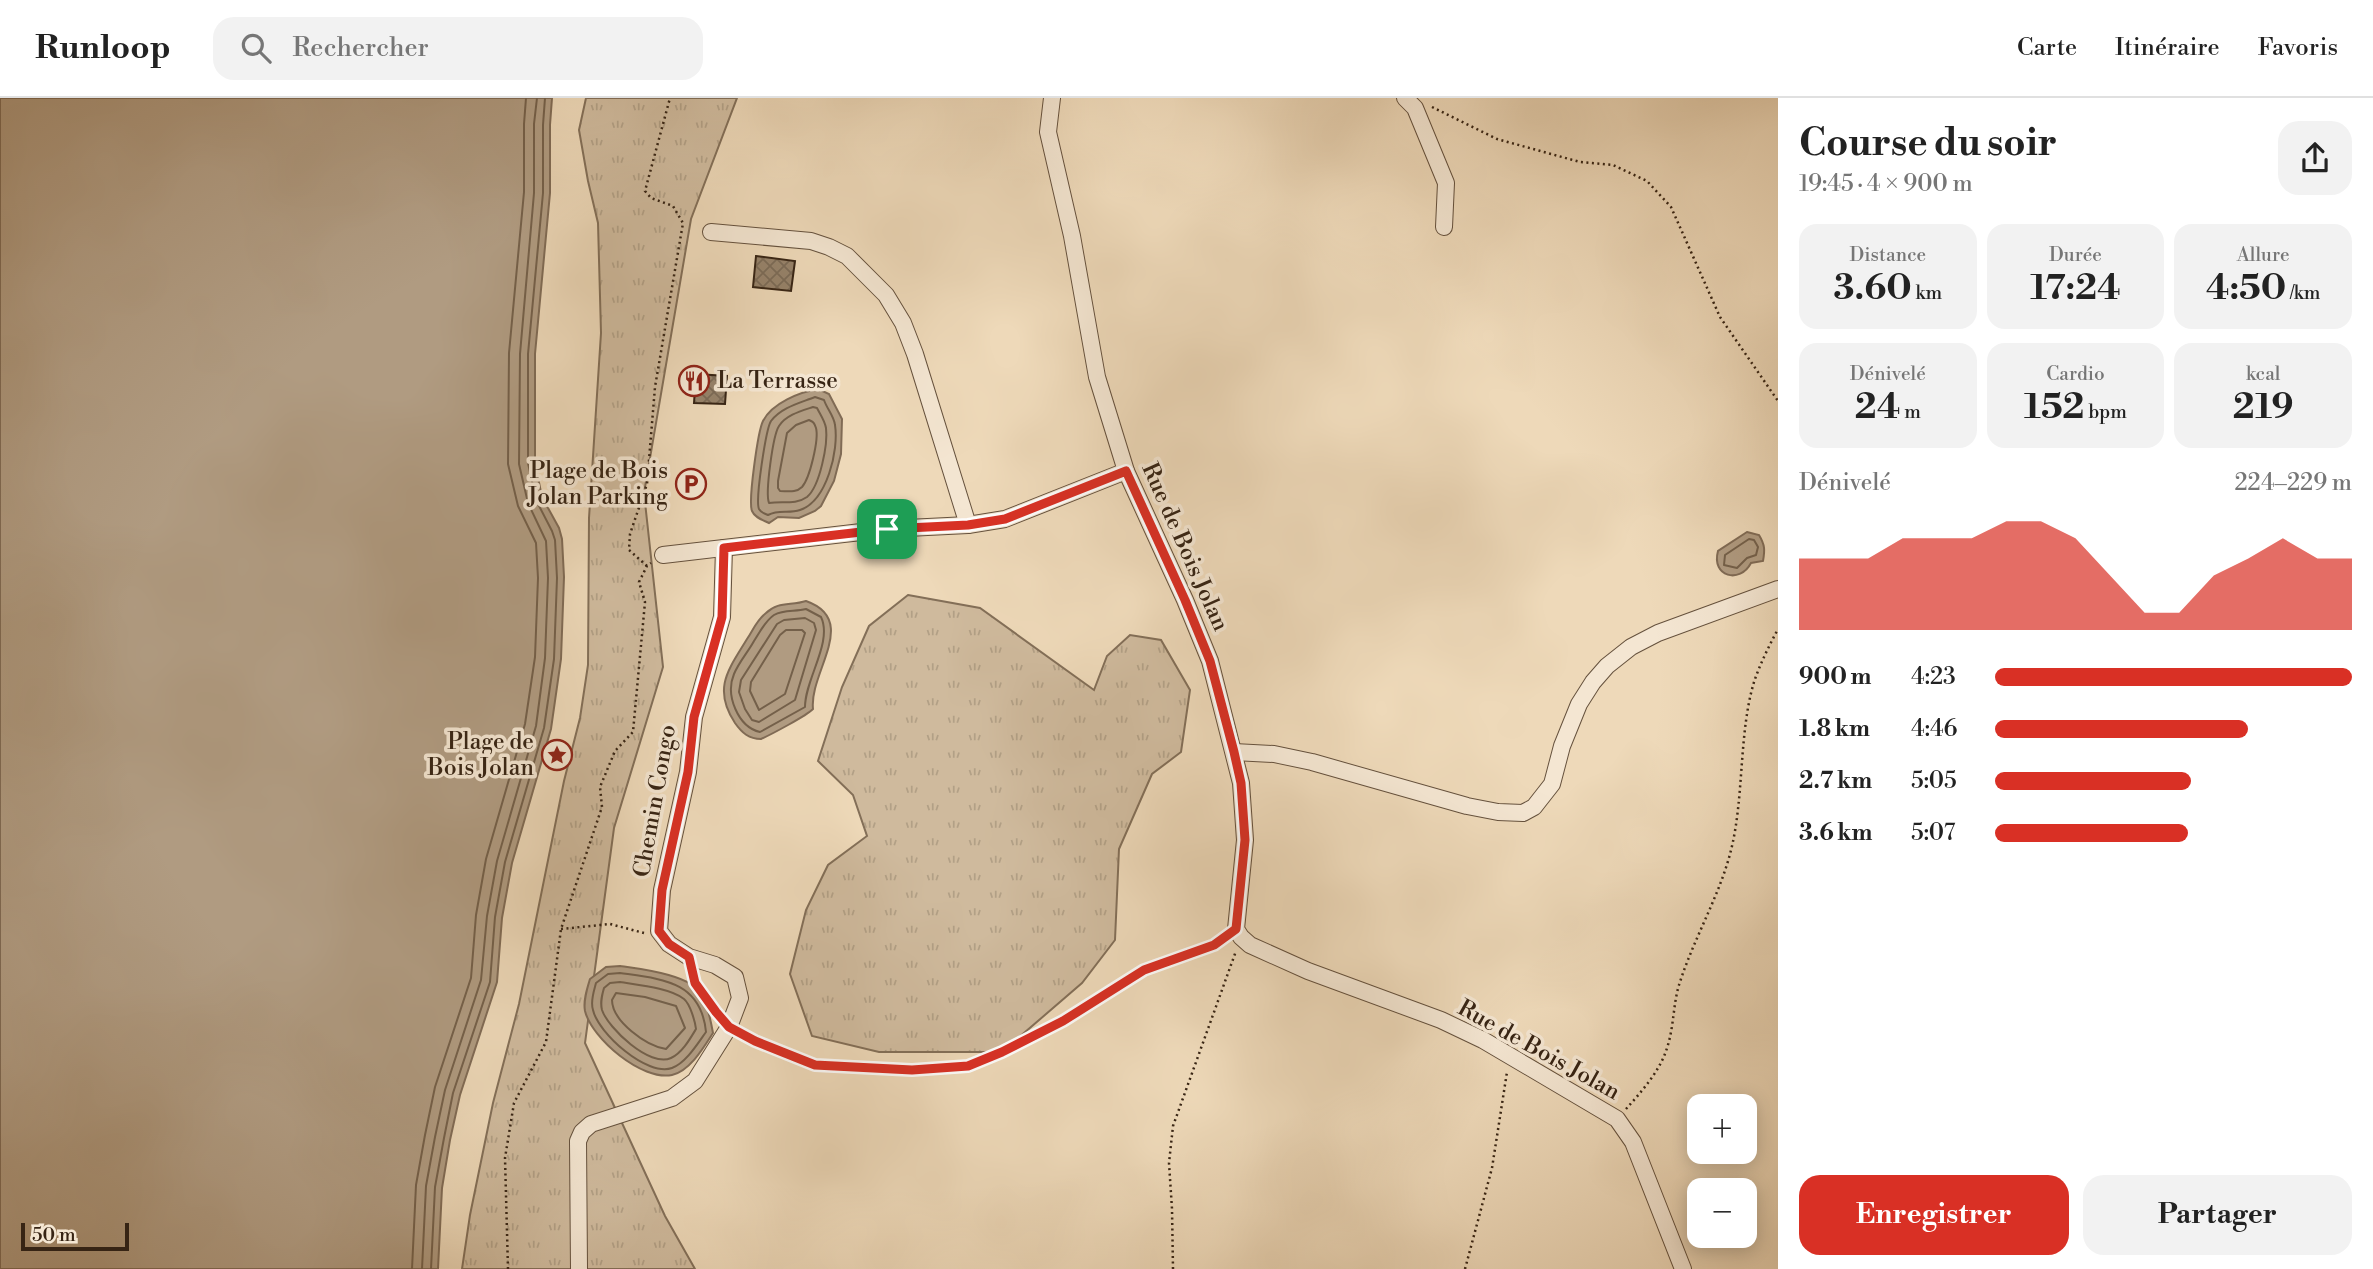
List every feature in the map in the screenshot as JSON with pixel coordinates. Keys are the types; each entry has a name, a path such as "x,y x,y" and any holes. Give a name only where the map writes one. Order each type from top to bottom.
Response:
{"street":[{"name":"Rue de Bois Jolan","path":"1052,98 1048,132 1072,236 1097,377 1126,471 1210,661 1241,783 1245,840 1238,933 1250,944 1308,971 1441,1020 1483,1040 1617,1119 1633,1142 1683,1269"},
{"path":"1405,98 1415,108 1446,183 1444,227"},
{"path":"711,232 811,241 830,247 847,256 886,295 904,323 968,525"},
{"path":"663,555 887,529 968,525 1005,519 1126,471"},
{"name":"Chemin Congo","path":"659,931 662,890 688,772 694,717 722,617 724,548"},
{"path":"1234,752 1274,754 1312,762 1467,806 1498,812 1523,813 1534,807 1552,784 1562,746 1579,704 1607,666 1631,647 1658,633 1778,589"},
{"path":"579,1269 578,1142 582,1132 591,1124 672,1098 695,1081 729,1027 740,998 735,978 715,965 689,957 669,944 659,931"}],"path":[{"path":"508,1269 505,1158 514,1103 546,1042 561,929 602,807 600,787 615,751 633,732 645,603 639,582 647,566 629,550 630,534 647,484 655,387 683,223 673,206 651,198 645,191 670,98"},
{"path":"1426,104 1497,139 1580,162 1613,164 1647,181 1671,207 1720,317 1778,401"},
{"path":"1617,1119 1641,1093 1657,1070 1667,1048 1688,956 1725,871 1732,846 1754,683 1778,629"},
{"path":"561,929 610,924 645,933 659,931"},
{"path":"689,957 695,983 729,1027 755,1041 815,1065 912,1070 968,1066 1002,1052 1063,1021 1144,970 1214,945 1238,933"},
{"path":"1173,1269 1169,1163 1172,1133 1238,933"},
{"path":"1465,1269 1492,1168 1510,1055"}],"green space":[{"path":"586,98 737,98 691,219 644,493 663,667 614,828 585,1043 665,1216 695,1269 462,1269 493,1103 519,1004 564,781 580,718 588,665 589,518 601,333 598,223 579,130"},
{"path":"908,595 980,608 1094,690 1107,656 1130,635 1161,640 1190,690 1181,752 1152,774 1119,849 1115,940 1082,983 1002,1052 879,1052 812,1036 790,974 806,910 828,865 867,836 853,795 818,761 842,687 869,626"}],"water":[{"path":"0,98 552,98 550,193 535,354 535,463 542,497 562,539 564,577 561,659 551,729 512,863 502,918 497,982 460,1095 450,1140 442,1188 438,1269 0,1269"},
{"path":"818,389 829,394 842,419 841,454 834,481 821,506 815,511 799,518 778,517 769,523 755,515 751,505 754,466 763,421 787,399"},
{"path":"1747,532 1759,535 1764,548 1763,561 1751,563 1740,574 1728,575 1722,572 1717,560 1718,551"},
{"path":"806,601 822,610 829,621 831,634 814,695 813,709 761,739 749,737 728,711 724,689 729,670 763,616 780,605"},
{"path":"620,966 678,978 689,983 703,996 713,1033 696,1058 679,1073 660,1075 633,1065 597,1034 590,1022 585,1003 590,979 606,967"}],"building":[{"path":"756,256 795,261 791,291 753,287"},
{"path":"696,374 727,376 725,404 694,403"}],"place":[{"name":"La Terrasse","path":"694,381"},
{"name":"Plage de Bois Jolan Parking","path":"691,484"},
{"name":"Plage de Bois Jolan","path":"557,755"}],"route":[{"path":"1126,471 1210,661 1241,783 1245,840 1236,929 1214,945 1144,970 1063,1021 968,1066 912,1070 815,1065 755,1041 729,1027 695,983 689,957 669,944 659,931 662,890 688,772 694,717 722,617 724,548 887,529 968,525 1005,519 1126,471"}]}
